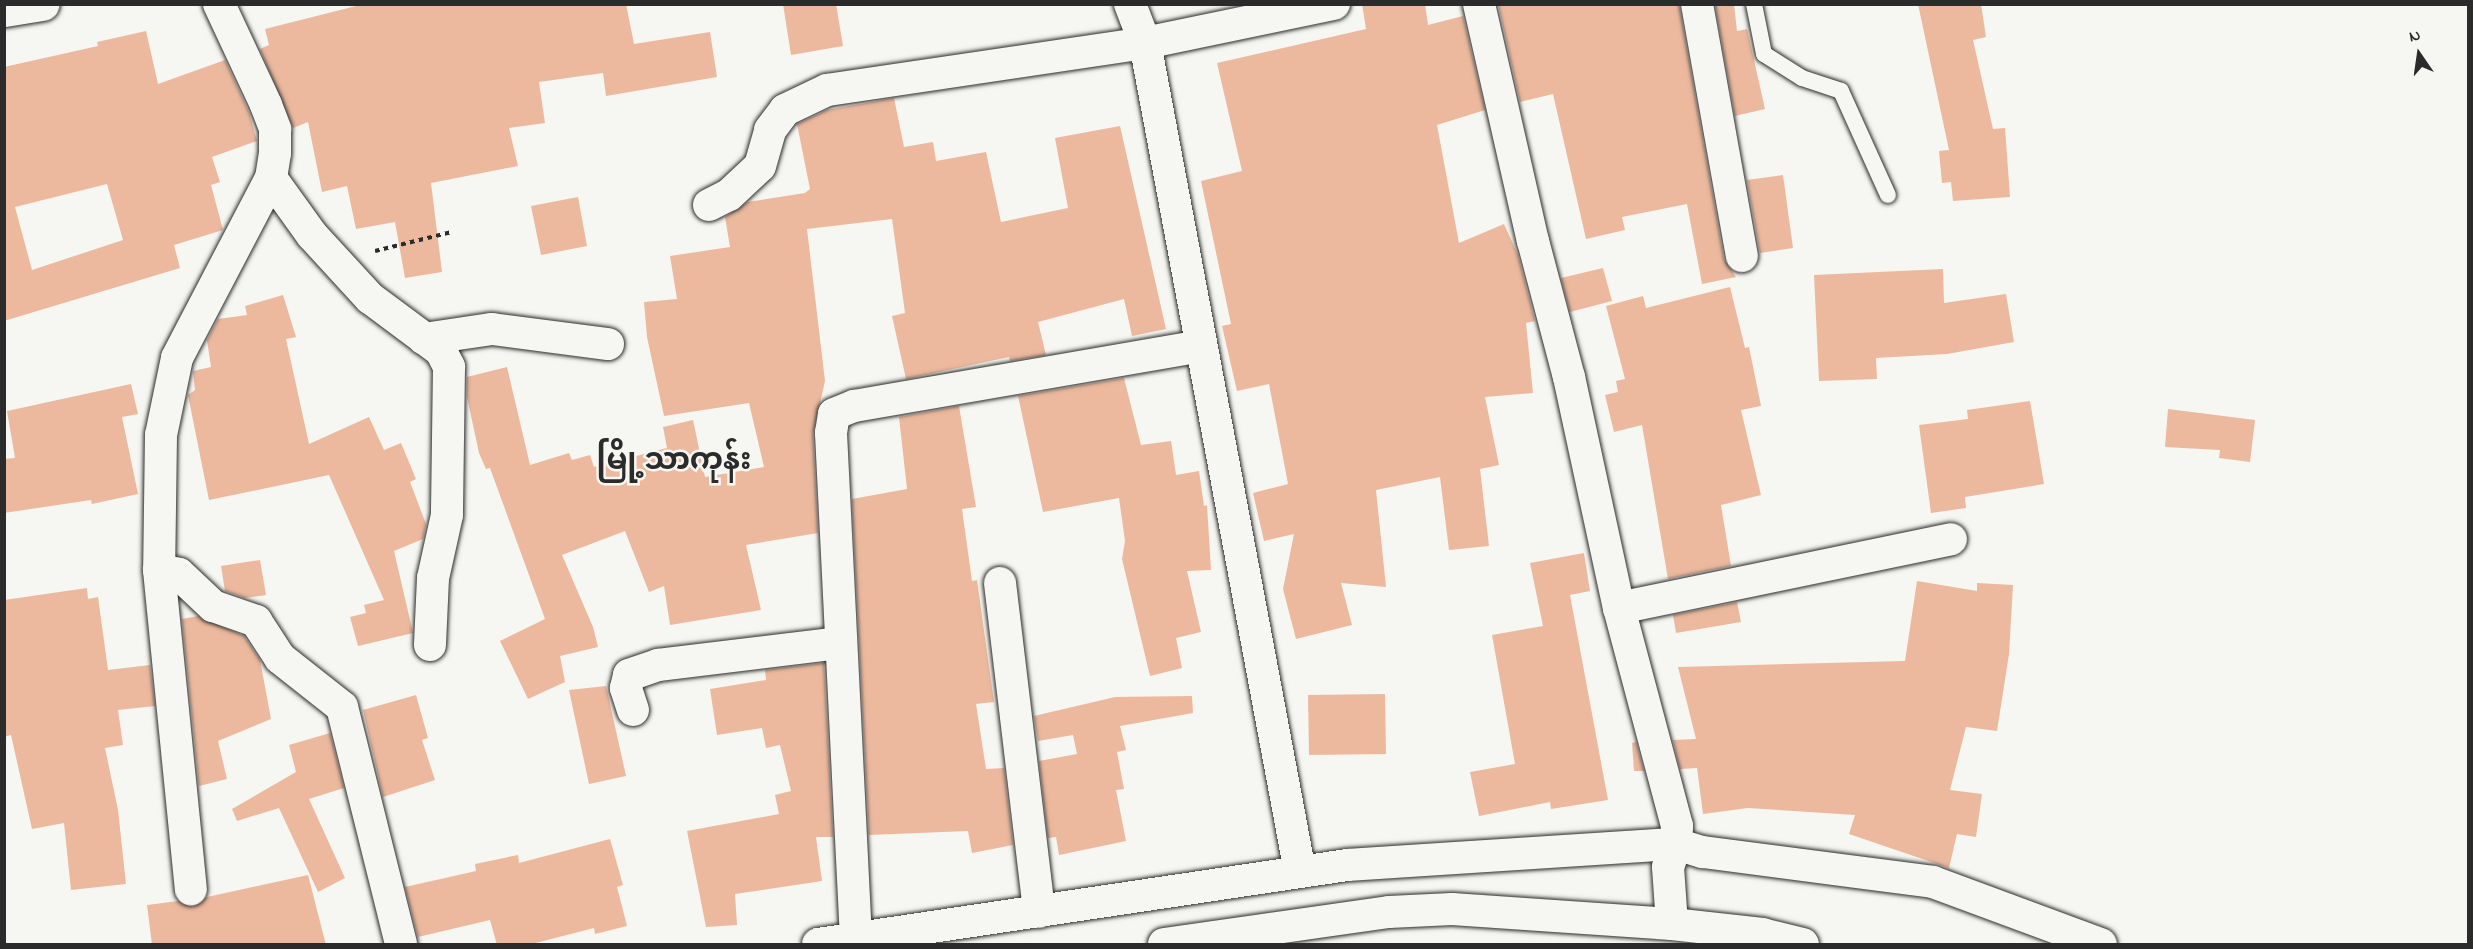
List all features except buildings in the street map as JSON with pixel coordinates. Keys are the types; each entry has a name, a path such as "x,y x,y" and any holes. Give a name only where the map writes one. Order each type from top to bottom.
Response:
{"street":[{"path":"4,10 43,4"},
{"path":"191,889 159,570 161,435 177,358 271,178 275,129 219,4"},
{"path":"1130,4 1145,43 1300,872"},
{"path":"709,205 729,195 760,166 770,130 785,110 827,90 1145,43 1334,4"},
{"path":"1479,4 1533,241 1569,378 1619,608 1677,826 1672,856 1672,915"},
{"path":"1697,4 1742,256"},
{"path":"271,178 312,235 370,298 441,351 449,367 451,393 447,515 433,578 430,645"},
{"path":"424,339 492,329 608,344"},
{"path":"856,939 831,433 834,414 855,406 1202,346"},
{"path":"1619,608 1951,539"},
{"path":"159,570 179,574 213,606 256,621 280,658 342,707 401,945"},
{"path":"1000,583 1039,912"},
{"path":"633,710 626,688 630,675 658,665 841,643"},
{"path":"818,945 1347,865 1672,856 1703,852 1933,882 2101,945"},
{"path":"1164,945 1410,911 1672,915 1803,945"}],"lane":[{"path":"1754,4 1764,54 1802,78 1841,91 1887,195"}],"path":[{"path":"336,260 452,232"}],"district":[{"name":"မြို့သာကုန်း","path":"674,462"}]}
